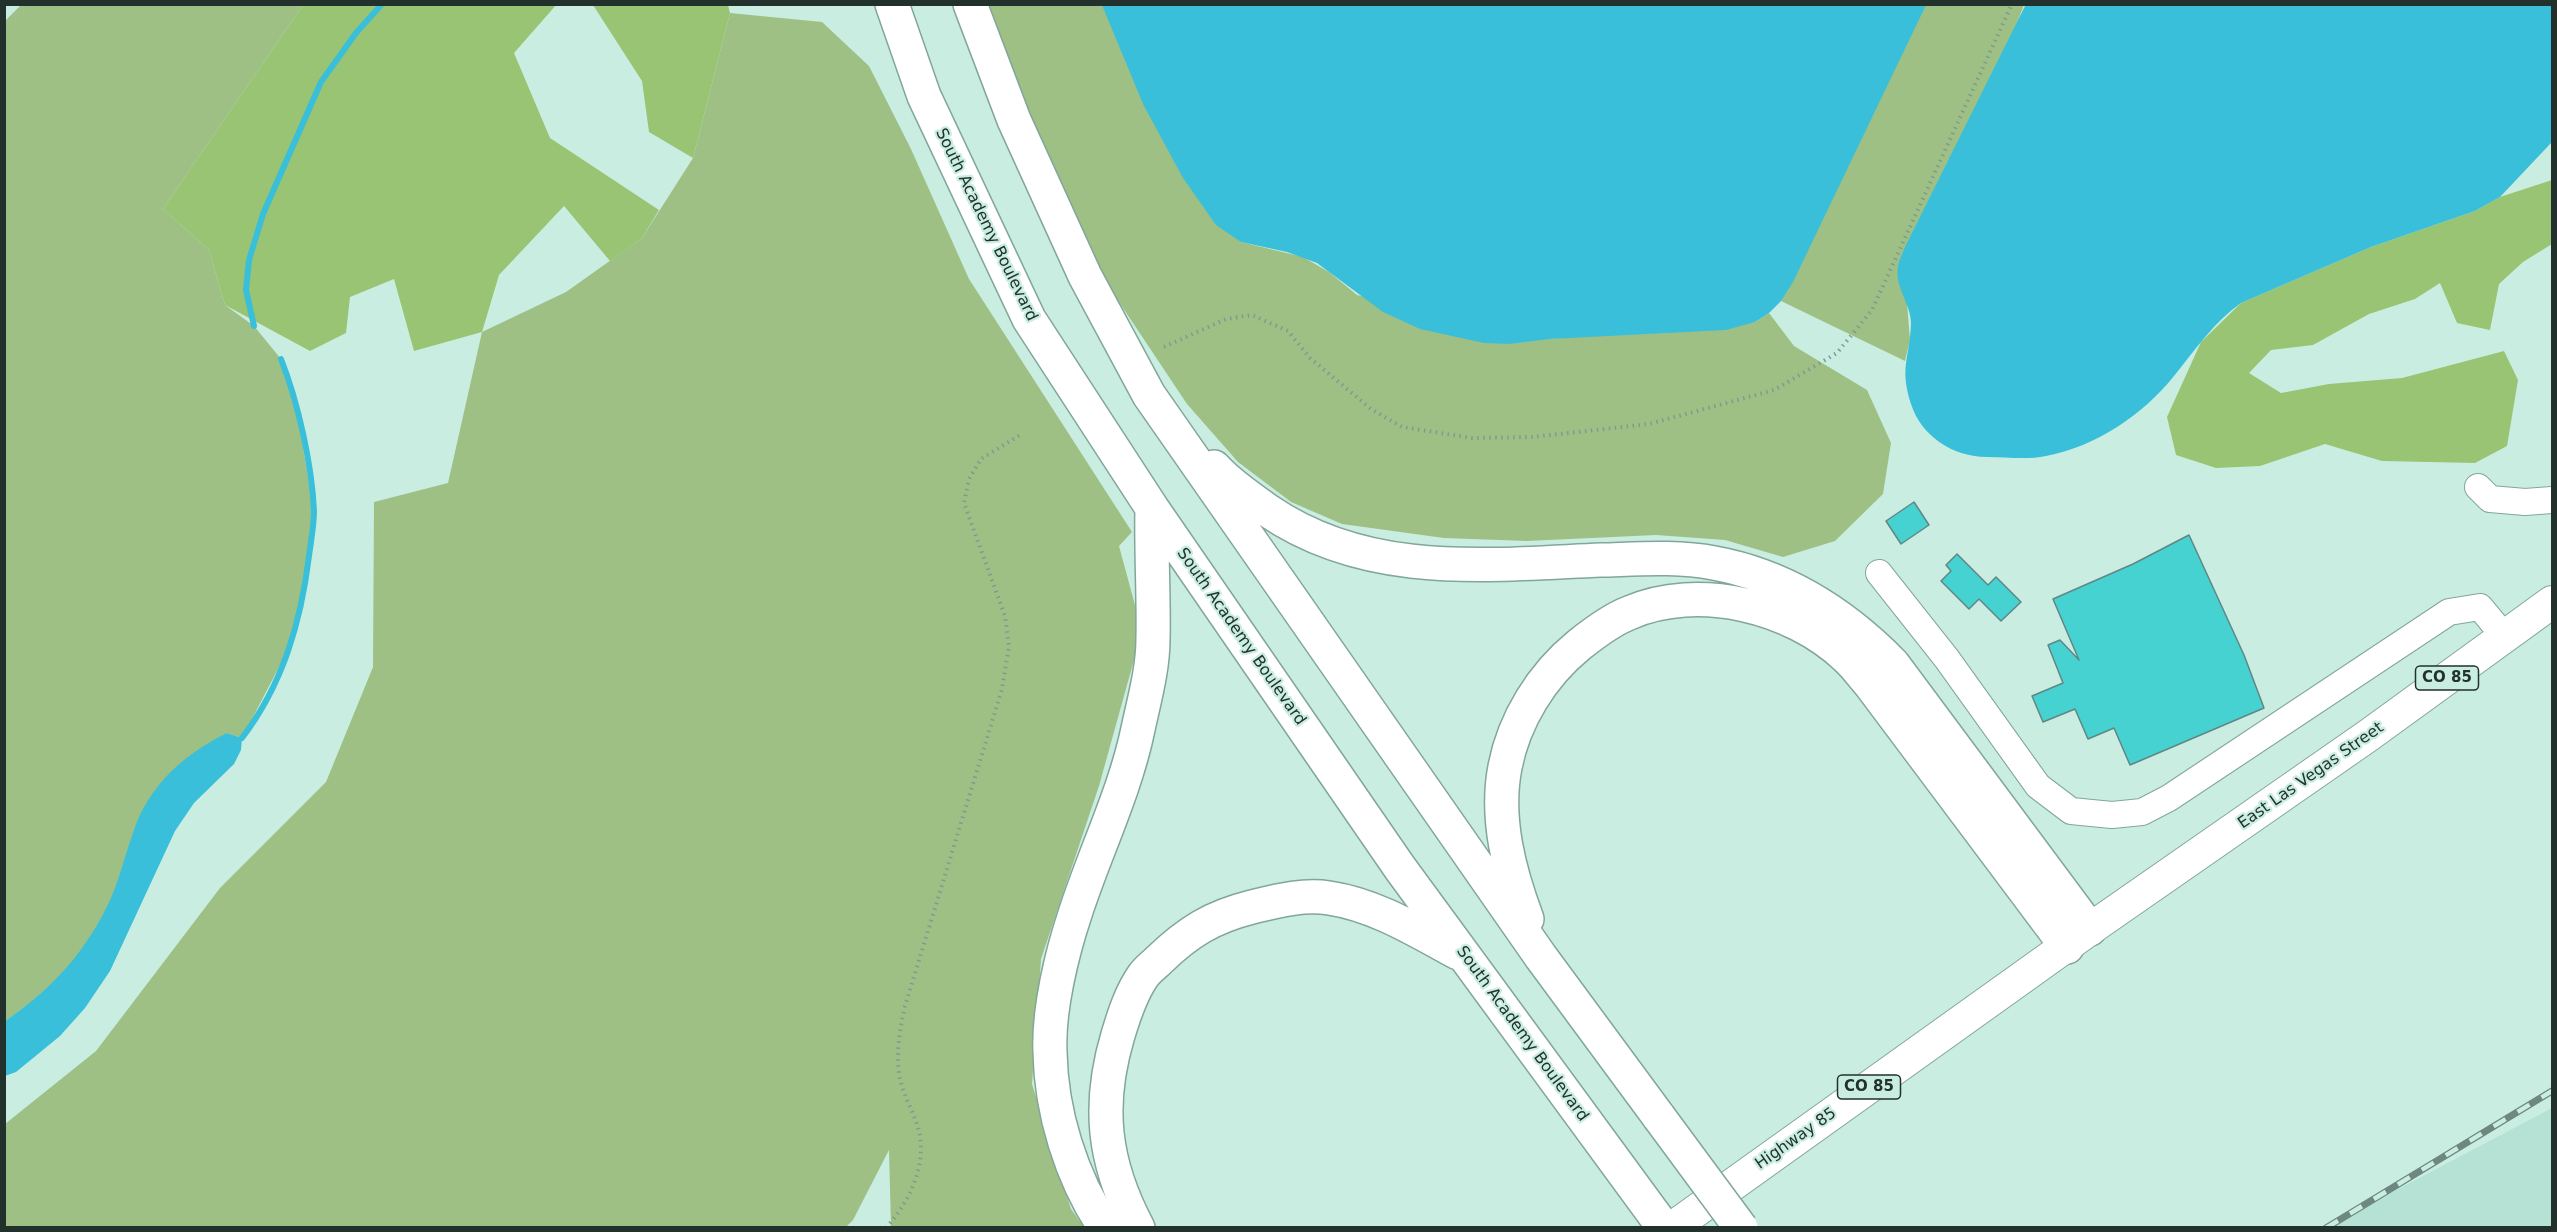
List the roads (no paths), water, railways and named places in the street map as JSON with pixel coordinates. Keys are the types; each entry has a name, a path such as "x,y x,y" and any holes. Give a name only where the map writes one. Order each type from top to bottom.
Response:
{"highway":[{"name":"South Academy Boulevard","path":"892,4 924,96 1029,319 1152,508 1400,867 1664,1227"},
{"path":"970,4 1014,120 1085,276 1149,395 1541,957 1741,1227"},
{"path":"1149,395 1227,482 1288,524 1332,544 1376,556 1424,564 1460,566 1660,558 1714,563 1752,572 1798,592 1837,613 1893,664 2078,938"},
{"path":"1104,1227 1076,1175 1062,1131 1049,1051 1055,998 1074,916 1138,732 1153,642 1152,508"},
{"path":"1541,957 1516,889 1507,852 1503,814 1505,767 1519,723 1536,692 1561,660 1594,634 1629,613 1671,601 1710,599 1745,606 1786,619 1818,636 1845,656 2078,938"},
{"path":"1138,1227 1126,1205 1110,1156 1104,1113 1107,1070 1124,1016 1143,975 1187,934 1244,909 1286,899 1328,898 1374,909 1467,958"}],"main road":[{"name":"East Las Vegas Street","path":"2078,938 2369,735 2553,602"},
{"name":"Highway 85","path":"1672,1227 2078,938"}],"lane":[{"path":"2478,487 2490,500 2525,502 2553,500"},
{"path":"1879,573 1947,659 2038,786 2071,811 2112,815 2142,812 2169,798 2449,612 2480,606 2504,636"}],"water":[{"path":"2026,4 2552,5 2552,142 2500,197 2475,211 2371,247 2241,303 2213,328 2148,404 2100,437 2064,452 2039,457 1987,457 1962,453 1940,443 1930,435 1922,426 1911,404 1905,371 1911,323 1897,274 1906,245"},
{"path":"1102,5 1926,5 1793,282 1781,301 1769,313 1755,322 1726,330 1549,339 1509,344 1484,343 1420,329 1383,312 1317,263 1287,252 1241,242 1216,225 1183,178 1143,104"},
{"path":"227,733 242,738 241,750 234,764 194,803 175,831 110,971 85,1008 60,1036 16,1072 5,1076 5,1021 53,982 91,935 111,898 133,833 148,800 182,761"}],"waterway":[{"path":"254,326 246,290 249,260 263,214 321,82 356,33 382,4"},
{"path":"242,738 269,696 288,652 306,581 313,527 313,493 307,454 293,394 281,359"}],"railway":[{"path":"2326,1228 2552,1091"}]}
